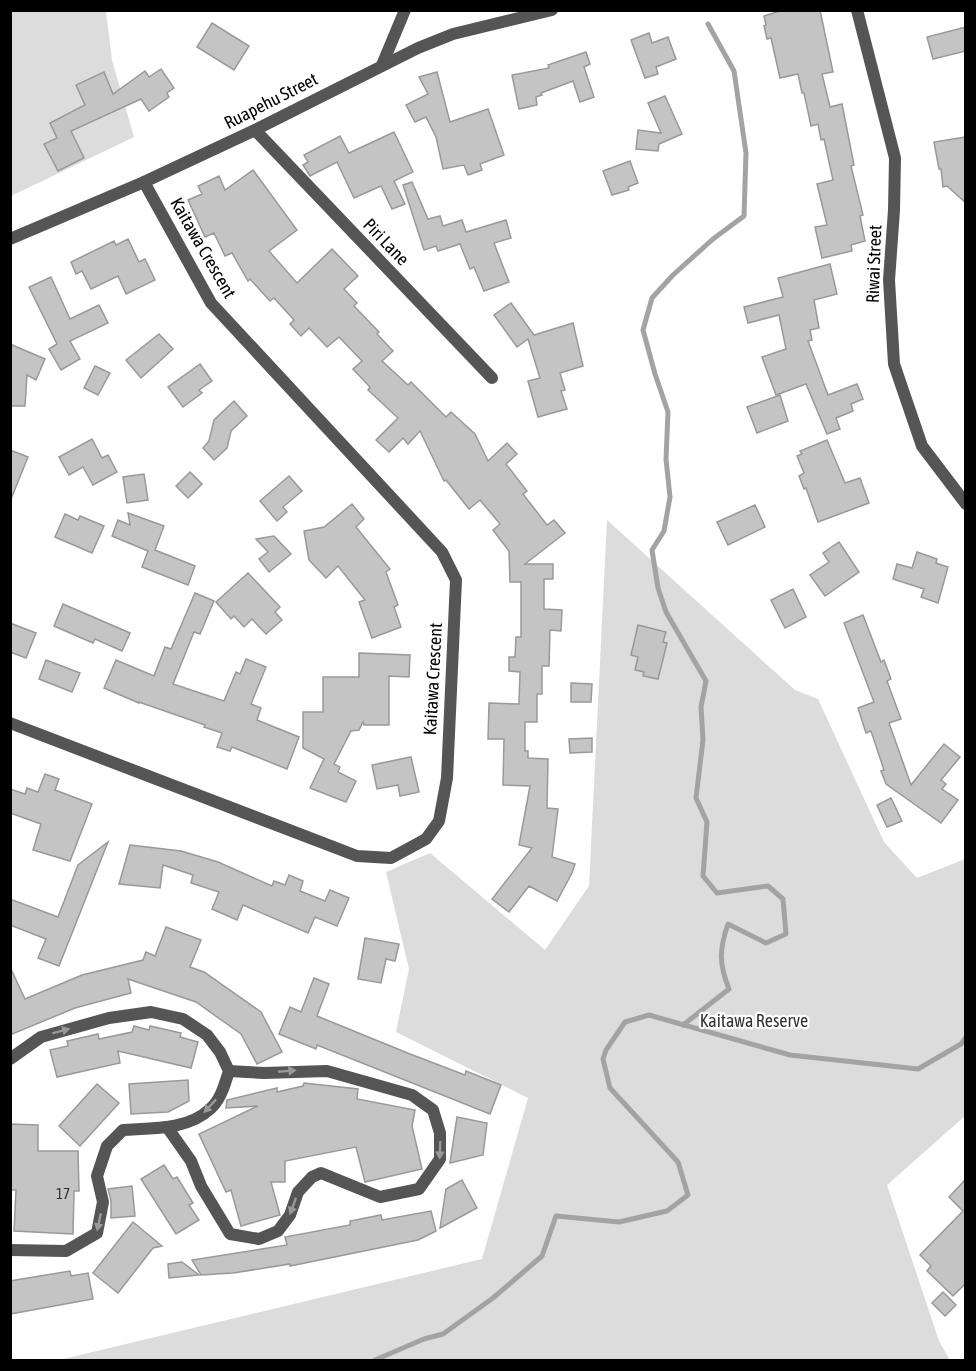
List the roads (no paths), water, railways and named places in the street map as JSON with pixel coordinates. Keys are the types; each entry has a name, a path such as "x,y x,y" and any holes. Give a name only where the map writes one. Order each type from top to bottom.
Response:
{"street":[{"path":"382,65 405,10"},
{"name":"Ruapehu Street","path":"10,239 144,182 255,130 382,65 453,34 552,10"},
{"name":"Riwai Street","path":"857,10 895,158 889,280 894,364 922,446 966,504"},
{"name":"Piri Lane","path":"255,130 492,378"},
{"name":"Kaitawa Crescent","path":"10,723 357,856 391,858 426,839 439,821 447,778 456,580 442,552 212,303 144,182"},
{"path":"10,1059 41,1037 110,1018 151,1012 183,1019 207,1035 220,1052 229,1071 223,1089 212,1108 193,1120 167,1127 123,1130 107,1146 97,1176 103,1202 97,1233 66,1251 10,1250"},
{"path":"167,1127 191,1161 201,1186 230,1234 260,1239 278,1231 290,1215 298,1192 312,1177 321,1173 380,1197 419,1189 440,1159 440,1133 433,1110 412,1095 327,1071 264,1073 229,1071"}],"waterway":[{"path":"683,1025 729,989 721,957 728,924 766,943 786,934 783,899 768,886 717,893 703,876 707,822 696,798 703,740 701,707 706,681 666,612 658,588 652,550 664,531 670,497 666,459 668,412 643,330 652,298 673,275 713,239 744,216 746,153 734,71 708,24"},
{"path":"375,1360 424,1339 443,1334 493,1298 542,1256 556,1216 619,1222 667,1211 688,1195 678,1162 610,1088 603,1059 606,1050 625,1022 649,1015 790,1055 918,1069 961,1044 966,1037"}],"park label":[{"name":"Kaitawa Reserve","path":"754,1021"}]}
